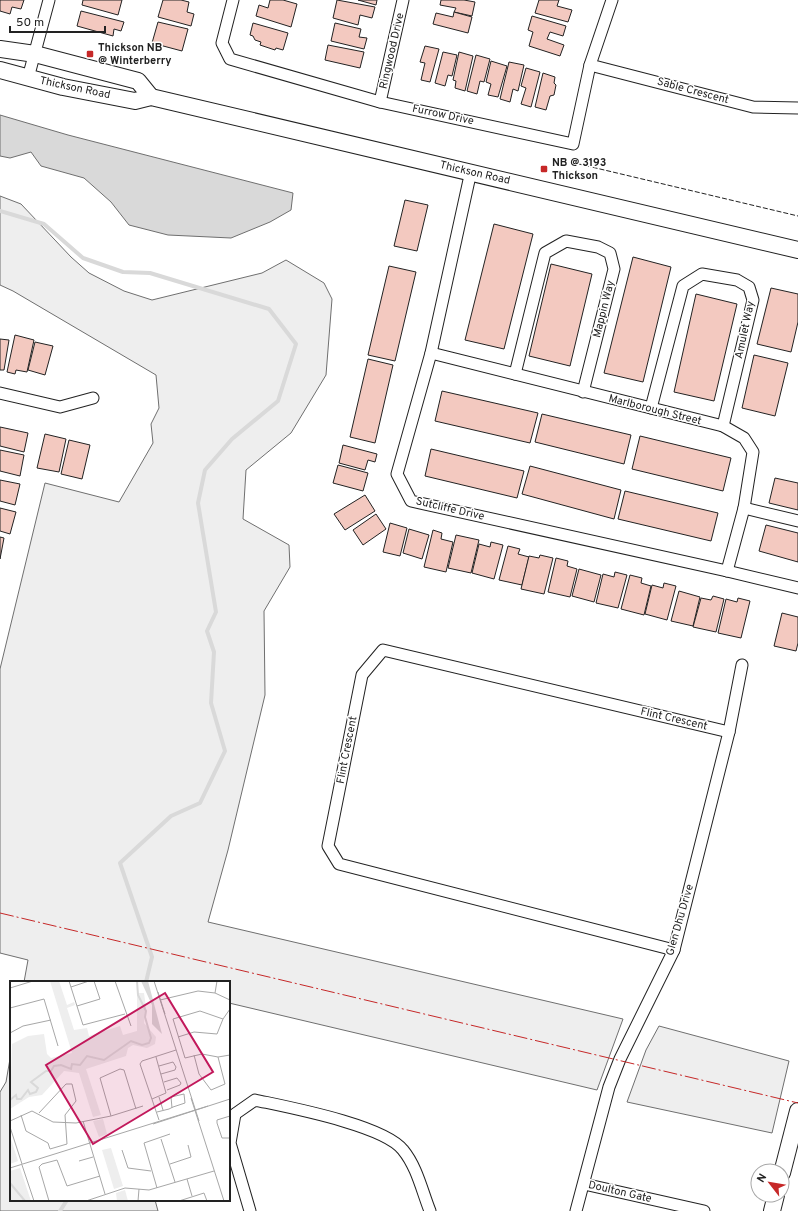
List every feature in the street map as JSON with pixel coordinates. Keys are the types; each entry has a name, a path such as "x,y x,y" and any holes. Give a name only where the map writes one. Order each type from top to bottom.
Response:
{"main road":[{"name":"Thickson Road","path":"0,48 35,54 138,81 151,97"},
{"name":"Thickson Road","path":"0,70 28,78 135,101 151,97 471,171 798,250"},
{"path":"785,1163 798,1111"}],"street":[{"path":"28,78 49,0"},
{"name":"Furrow Drive","path":"232,0 222,43 230,59 380,102 573,144 590,65 612,0"},
{"name":"Ringwood Drive","path":"380,102 403,0"},
{"name":"Sable Crescent","path":"590,65 753,107 798,108"},
{"name":"Sutcliffe Drive","path":"471,171 431,353 397,474 411,501 798,588"},
{"name":"Mappin Way","path":"515,374 545,253 566,241 598,247 610,253 614,269 583,392"},
{"name":"Amulet Way","path":"651,408 683,286 702,274 737,280 749,287 753,300 723,426"},
{"name":"Marlborough Street","path":"431,353 723,426 744,438 753,452 744,508 727,571"},
{"path":"0,393 60,407 93,398"},
{"path":"744,508 798,521"},
{"name":"Flint Crescent","path":"674,950 339,864 328,846 362,675 383,650 729,732"},
{"name":"Glen Dhu Drive","path":"576,1211 609,1087 620,1059 674,950 729,732 742,665"},
{"path":"250,1211 230,1143 235,1114 255,1100 320,1114 379,1133 403,1148 414,1167 430,1211"},
{"name":"Doulton Gate","path":"584,1184 704,1211"}],"shaded area":[{"path":"0,115 68,135 293,193 291,210 270,222 231,238 168,235 129,225 111,202 84,178 41,166 31,152 10,158 0,156"},
{"path":"0,196 21,204 71,257 89,273 124,291 152,300 262,273 286,260 324,283 332,299 326,375 291,433 246,470 243,519 289,545 290,567 264,611 265,695 228,850 208,922 623,1019 597,1090 230,1003 230,981 24,981 28,960 0,953 0,669 45,483 119,502 153,443 151,424 159,408 156,375 13,291 0,285"},
{"path":"659,1026 789,1061 772,1133 627,1102 646,1050"},
{"path":"10,1059 10,1201 155,1201 158,1211 0,1211 0,1092 6,1082"}],"building":[{"path":"0,0 24,0 21,9 12,7 10,14 0,11"},
{"path":"83,0 122,0 118,15 82,5"},
{"path":"163,0 181,0 189,2 187,12 194,14 191,26 158,17"},
{"path":"270,0 283,0 297,4 291,27 256,16 259,5 268,8"},
{"path":"337,0 375,7 372,18 360,15 358,25 333,18"},
{"path":"358,0 377,0 376,5"},
{"path":"441,0 464,0 475,2 472,16 454,12 456,8 440,5"},
{"path":"539,0 559,0 557,6 572,10 568,22 535,13"},
{"path":"81,11 124,22 121,31 114,29 113,36 77,26"},
{"path":"454,12 472,17 468,33 433,24 436,13 453,17"},
{"path":"532,16 566,26 563,36 550,32 547,39 564,45 560,56 529,46 533,32 528,30"},
{"path":"158,22 188,29 182,51 152,43"},
{"path":"253,23 288,33 283,50 276,48 275,50 260,45 261,42 255,40 253,36 250,35"},
{"path":"335,23 361,29 359,37 367,38 364,49 331,41"},
{"path":"328,45 364,52 360,68 325,60"},
{"path":"425,46 439,49 430,82 421,80 425,63 420,62"},
{"path":"443,52 457,55 452,76 448,75 445,86 435,83"},
{"path":"459,52 473,56 465,91 455,88 456,81 453,80"},
{"path":"476,55 490,59 484,82 480,81 477,94 467,91"},
{"path":"491,61 507,66 498,97 488,95 491,84 486,82"},
{"path":"509,62 524,65 518,91 513,89 510,102 500,99"},
{"path":"526,68 540,72 531,107 521,104 526,88 521,86"},
{"path":"543,73 555,77 554,83 556,85 554,95 550,96 546,110 535,107"},
{"path":"405,200 428,205 417,251 394,246"},
{"path":"494,224 533,234 504,349 465,340"},
{"path":"633,257 671,267 643,382 604,373"},
{"path":"551,264 592,274 570,366 529,356"},
{"path":"389,266 416,272 395,361 368,355"},
{"path":"771,288 798,294 798,322 791,352 757,344"},
{"path":"696,294 737,304 714,401 674,392"},
{"path":"15,335 34,340 27,372 16,370 15,374 7,372"},
{"path":"0,339 9,340 4,370 0,370"},
{"path":"35,342 53,346 45,375 28,370"},
{"path":"754,355 788,363 775,416 742,408"},
{"path":"368,359 393,365 375,443 350,437"},
{"path":"442,391 538,413 530,443 435,421"},
{"path":"542,414 631,435 624,464 535,442"},
{"path":"0,427 28,433 24,452 0,446"},
{"path":"45,434 66,439 59,472 37,468"},
{"path":"640,436 731,458 723,491 632,469"},
{"path":"69,440 90,445 82,479 61,474"},
{"path":"343,445 377,454 375,462 368,460 365,470 339,463"},
{"path":"431,449 524,471 517,498 425,476"},
{"path":"0,450 24,455 20,476 0,471"},
{"path":"338,465 368,473 363,491 333,483"},
{"path":"530,466 621,490 614,519 522,494"},
{"path":"775,478 798,483 798,510 769,503"},
{"path":"0,480 20,484 15,505 0,501"},
{"path":"625,491 718,513 711,541 618,519"},
{"path":"365,495 375,511 345,530 334,514"},
{"path":"0,508 16,512 10,534 0,531"},
{"path":"376,514 386,529 363,545 353,530"},
{"path":"390,523 407,528 400,556 383,552"},
{"path":"766,525 798,533 798,562 759,551"},
{"path":"409,529 429,535 422,559 403,553"},
{"path":"433,530 442,533 441,539 453,542 446,572 424,567"},
{"path":"456,535 479,540 471,573 448,568"},
{"path":"0,537 4,538 0,559"},
{"path":"491,542 503,545 494,579 472,573 479,544 490,547"},
{"path":"508,546 520,549 518,554 529,557 522,585 499,580"},
{"path":"540,555 553,558 544,594 521,589 529,556 539,558"},
{"path":"556,558 568,561 567,566 577,569 570,597 548,592"},
{"path":"579,569 601,575 594,602 572,596"},
{"path":"615,572 627,575 618,608 596,603 603,574 614,577"},
{"path":"630,575 642,578 641,583 651,586 644,615 621,609"},
{"path":"664,583 676,586 667,620 645,614 652,585 663,588"},
{"path":"679,591 700,597 693,626 671,621"},
{"path":"713,596 724,599 716,632 693,627 701,598 711,600"},
{"path":"738,598 750,601 741,638 718,633 726,599 737,602"},
{"path":"782,613 798,617 798,643 796,651 774,646"}],"waterway":[{"path":"0,211 44,224 83,258 123,272 150,273 269,309 296,344 278,401 232,439 205,470 198,503 216,612 207,631 214,652 211,703 225,751 200,803 171,816 120,863 152,957 146,981"},
{"path":"60,1211 66,1201"}],"fence":[{"path":"579,164 798,216"}],"power":[{"path":"0,913 798,1103"}],"place":[{"name":"Thickson NB @ Winterberry","path":"90,54"},
{"name":"NB @ 3193 Thickson","path":"544,169"}]}
